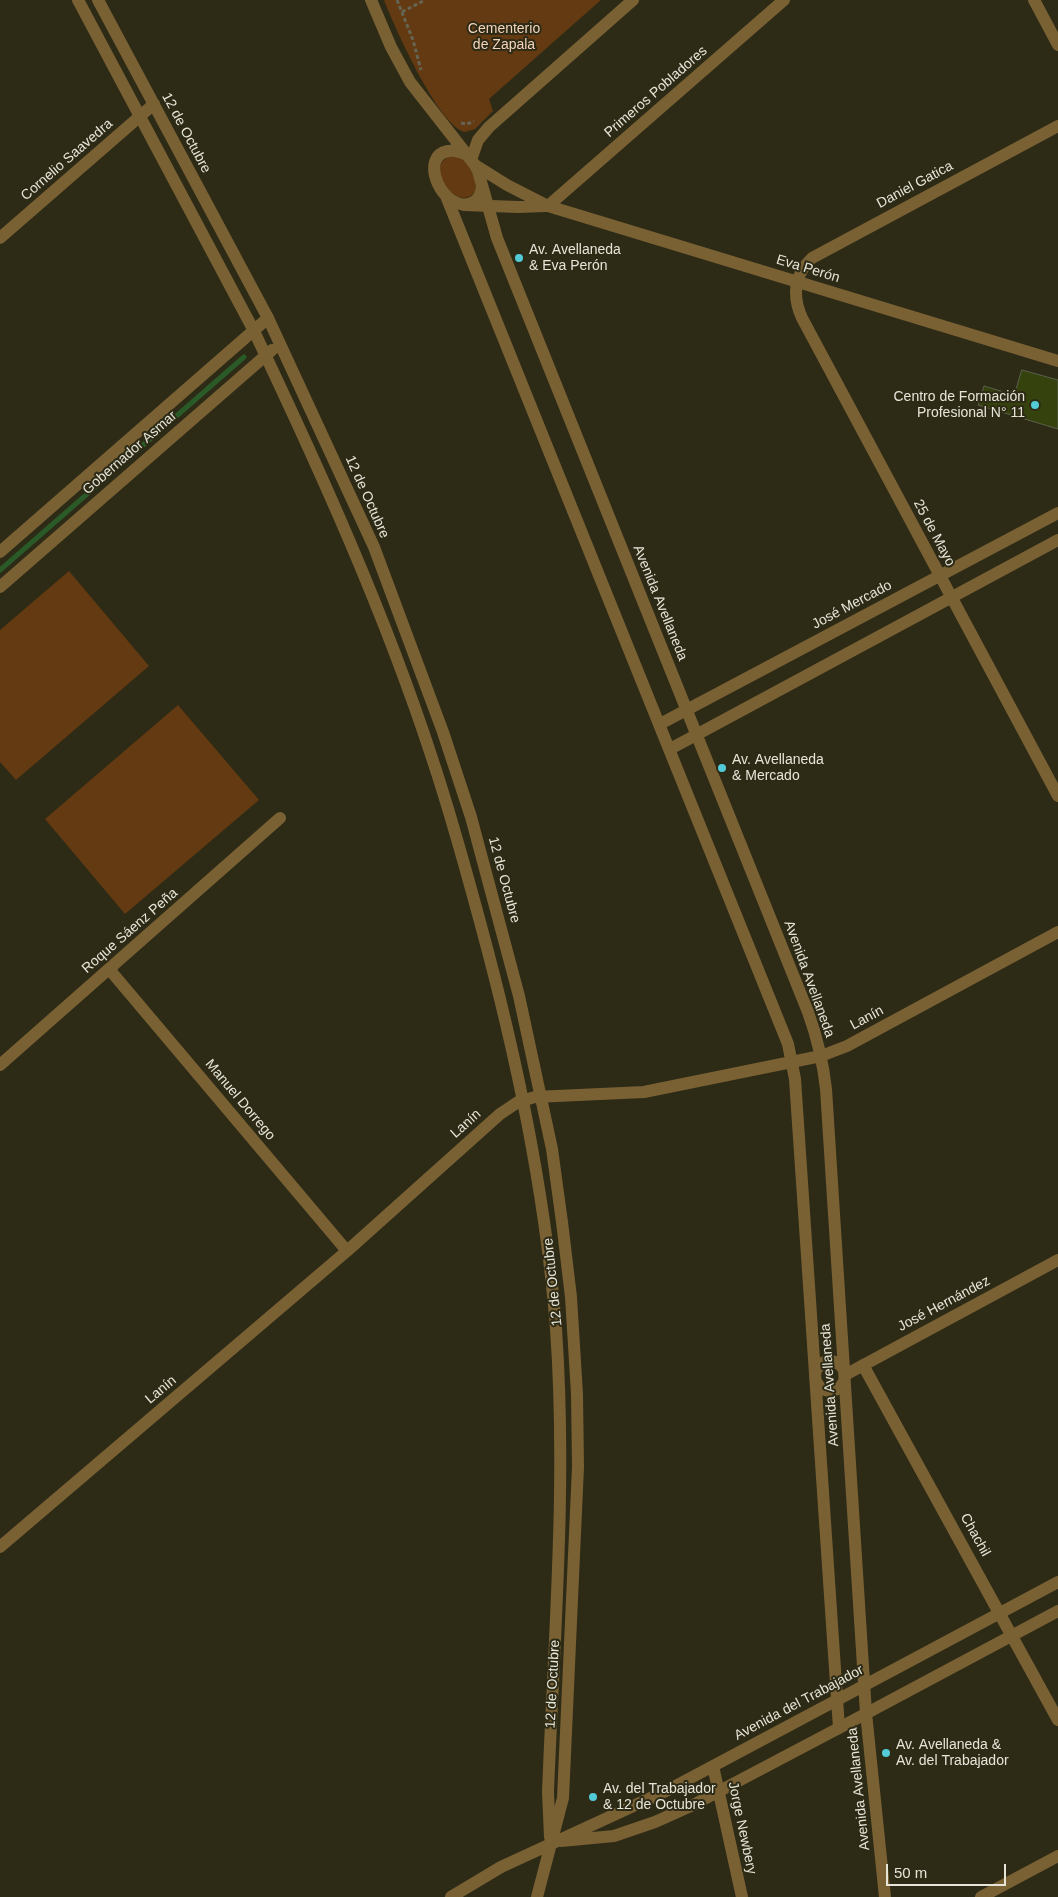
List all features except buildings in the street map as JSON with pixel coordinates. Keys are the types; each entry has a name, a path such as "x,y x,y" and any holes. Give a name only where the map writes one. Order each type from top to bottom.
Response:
{"street":[{"name":"12 de Octubre","path":"78,0 254,331 360,564 424,735 458,841 507,1026 535,1160 548,1250 555,1324 560,1422 561,1496 548,1792 551,1842"},
{"name":"12 de Octubre","path":"98,0 268,318 374,547 441,724 477,838 519,996 557,1181 568,1272 574,1345 578,1451 563,1798 537,1897"},
{"name":"Avenida Avellaneda","path":"371,0 391,47 410,82 471,160 482,184 487,206 501,247 808,1012 821,1056 826,1098 845,1375 866,1713 885,1897"},
{"path":"471,160 478,140 489,127 633,0"},
{"name":"Primeros Pobladores","path":"548,206 784,0"},
{"path":"1034,0 1058,46"},
{"name":"Cornelio Saavedra","path":"0,238 154,104"},
{"name":"Daniel Gatica","path":"797,281 805,264 819,254 1058,126"},
{"name":"Avenida Avellaneda","path":"471,160 456,151 440,155 434,166 436,178 446,196 660,724 781,1026 792,1062 796,1087 839,1728"},
{"name":"Eva Perón","path":"471,160 507,186 548,206 1058,361"},
{"path":"446,196 452,201 463,205 469,204 479,196 482,184"},
{"name":"Eva Perón","path":"463,205 548,206"},
{"name":"25 de Mayo","path":"797,281 796,302 802,318 1058,796"},
{"name":"Gobernador Asmar","path":"0,552 268,318"},
{"name":"Gobernador Asmar","path":"0,586 280,343"},
{"name":"José Mercado","path":"660,724 1058,513"},
{"path":"670,749 1058,540"},
{"name":"Roque Sáenz Peña","path":"0,1066 280,818"},
{"name":"Lanín","path":"0,1547 347,1251 500,1114 523,1100 541,1097 635,1093 821,1056 847,1046 1058,932"},
{"name":"Manuel Dorrego","path":"109,969 347,1251"},
{"name":"José Hernández","path":"815,1378 819,1386 826,1391 840,1387 845,1375 863,1364 1058,1260"},
{"path":"815,1378 815,1372 821,1364 831,1361 840,1365 845,1375"},
{"name":"Chachil","path":"863,1364 1058,1720"},
{"name":"Avenida del Trabajador","path":"451,1897 485,1875 551,1842 652,1798 1058,1582"},
{"name":"Avenida del Trabajador","path":"551,1842 599,1838 628,1832 669,1816 1058,1611"},
{"name":"Jorge Newbery","path":"713,1766 742,1897"},
{"path":"981,1897 1058,1856"}],"path":[{"path":"397,0 425,76"},
{"path":"402,12 425,0"},
{"path":"459,121 467,124 479,116"}],"green space":[{"name":"Cementerio de Zapala","path":"384,0 601,0 489,99 493,111 475,129 465,132 454,126 443,113 418,74"},
{"path":"451,155 463,158 474,174 476,189 468,197 454,195 443,183 440,176 442,162"},
{"path":"69,571 149,666 16,780 0,762 0,630"},
{"path":"178,705 259,800 125,914 45,819"}],"waterway":[{"path":"0,570 244,357"}],"place":[{"name":"Av. Avellaneda & Eva Perón","path":"519,258"},
{"name":"Centro de Formación Profesional N° 11","path":"1035,405"},
{"name":"Av. Avellaneda & Mercado","path":"722,768"},
{"name":"Av. Avellaneda & Av. del Trabajador","path":"886,1753"},
{"name":"Av. del Trabajador & 12 de Octubre","path":"593,1797"}]}
